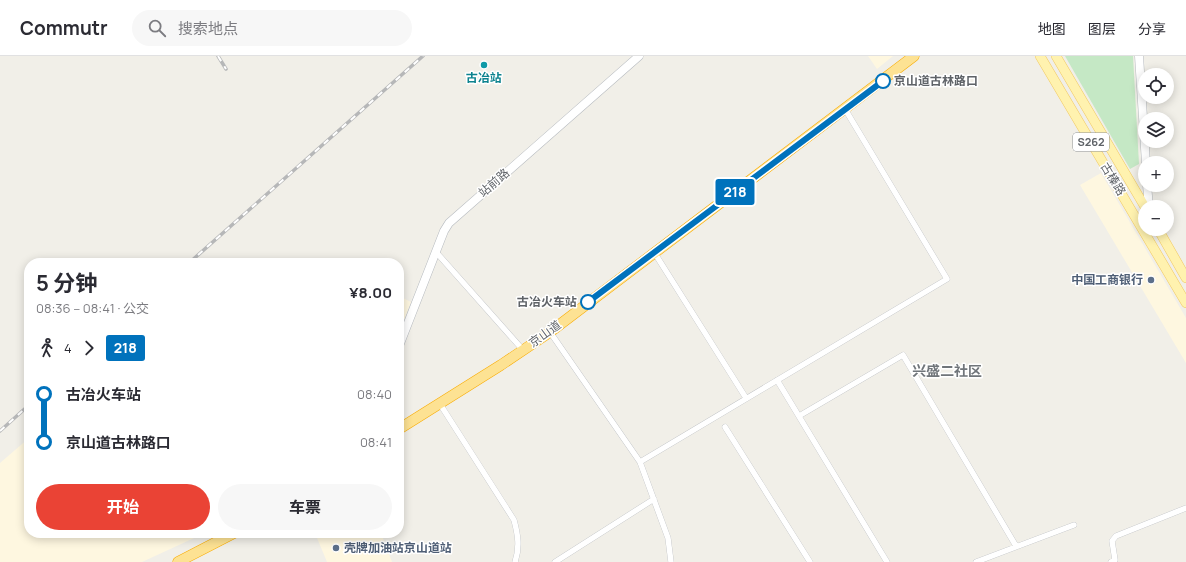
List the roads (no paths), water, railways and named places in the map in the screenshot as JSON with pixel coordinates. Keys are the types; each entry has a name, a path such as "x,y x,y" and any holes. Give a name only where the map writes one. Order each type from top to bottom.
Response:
{"highway":[{"name":"京山道","path":"404,426 550,332 914,56"},
{"path":"181,561 225,538"}],"main road":[{"name":"古榛路","path":"1040,56 1138,215"},
{"name":"古榛路","path":"1056,56 1141,200"},
{"name":"古榛路","path":"1150,236 1186,303"},
{"path":"1162,236 1186,278"}],"street":[{"name":"站前路","path":"404,333 444,231 449,223 639,56"},
{"path":"1139,56 1146,156"},
{"path":"640,462 947,279 846,109"},
{"path":"436,252 523,350"},
{"path":"654,252 746,398"},
{"path":"550,332 640,462 668,538 671,562"},
{"path":"799,416 903,355 1016,546"},
{"path":"777,380 887,562"},
{"path":"440,404 514,520 518,535 518,553 514,562"},
{"path":"725,427 810,562"},
{"path":"555,562 654,499"},
{"path":"1111,562 1115,560 1112,541 1116,536 1186,508"},
{"path":"976,562 1074,525"}],"railway":[{"path":"218,56 226,69"},
{"path":"195,258 423,56"},
{"path":"0,431 24,409"}],"place":[{"name":"古冶站","path":"484,65"},
{"name":"京山道古林路口","path":"883,81"},
{"name":"中国工商银行","path":"1151,280"},
{"name":"古冶火车站","path":"588,302"},
{"name":"壳牌加油站京山道站","path":"336,548"}],"district":[{"name":"兴盛二社区","path":"947,371"}]}
